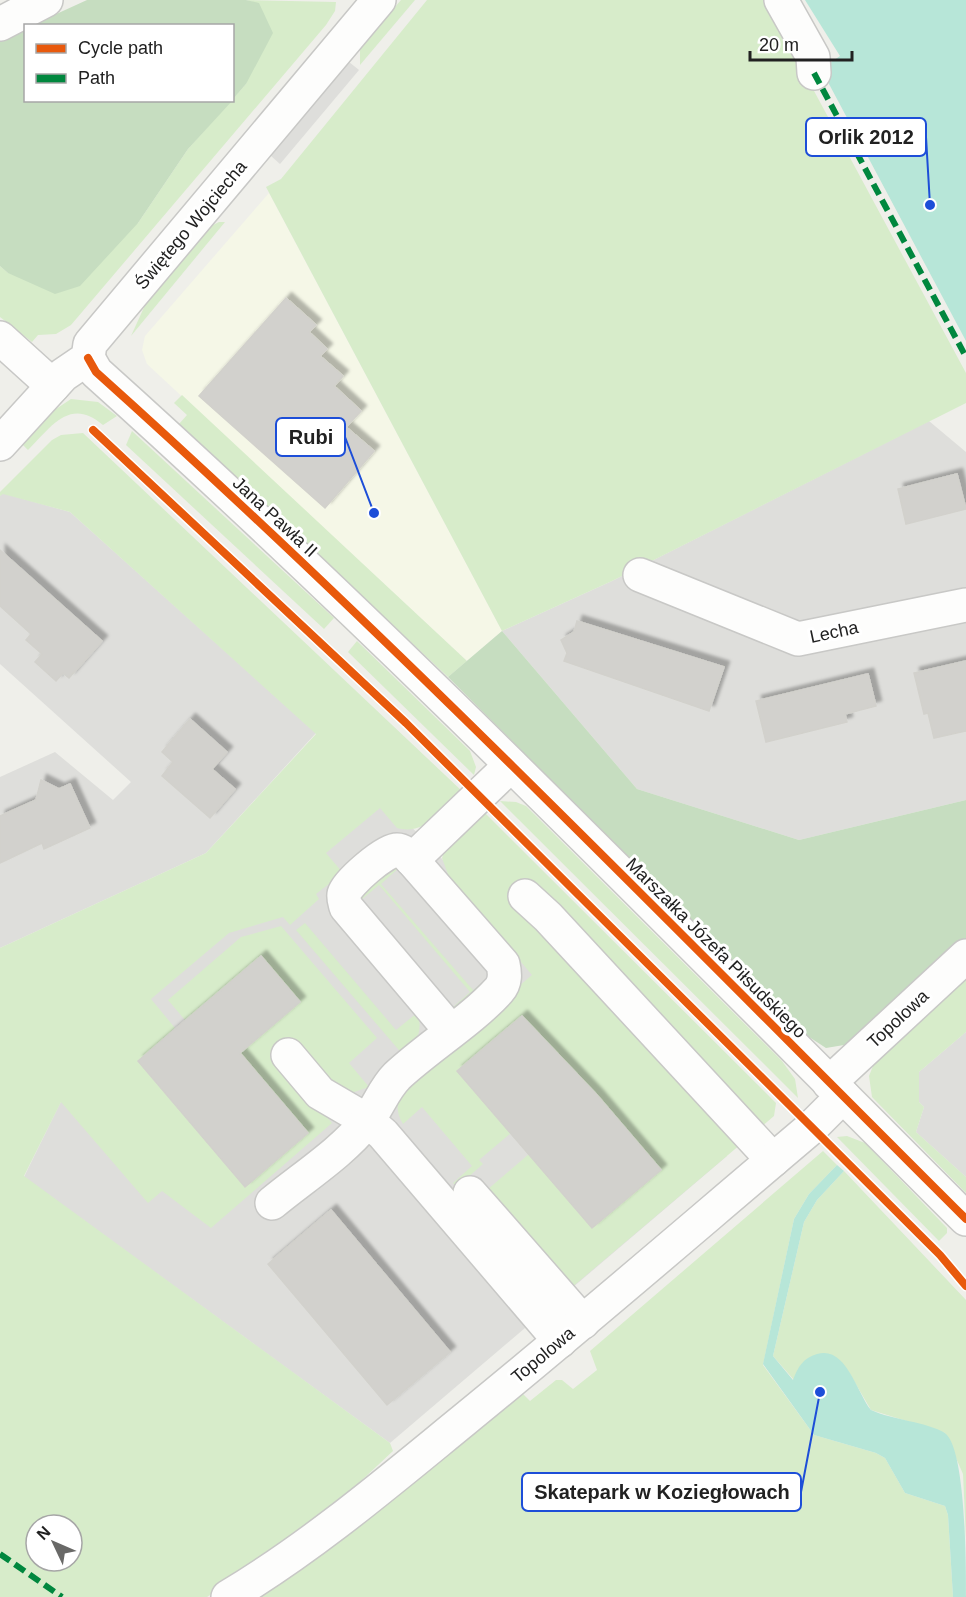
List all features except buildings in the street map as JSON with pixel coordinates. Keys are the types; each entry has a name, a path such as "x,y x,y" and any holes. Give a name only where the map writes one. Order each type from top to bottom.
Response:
{"street":[{"path":"0,24 46,0"},
{"name":"Świętego Wojciecha","path":"0,444 53,386 88,358 90,344 379,0"},
{"path":"781,0 813,57 814,73"},
{"path":"0,338 53,386"},
{"name":"Jana Pawła II","path":"88,358 96,372 322,581 444,698"},
{"name":"Lecha","path":"640,575 798,639 966,604"},
{"name":"Marszałka Józefa Piłsudskiego","path":"444,698 966,1219"},
{"path":"412,860 511,765"},
{"path":"272,1203 368,1121 382,1095 397,1077 452,1031 500,989 505,977 503,964 412,860 396,850 386,853 349,884 343,896 346,907 452,1031"},
{"path":"525,896 773,1160"},
{"name":"Topolowa","path":"228,1597 261,1578 344,1519 571,1332 773,1160 836,1089 966,956"},
{"path":"288,1055 320,1094 368,1121 383,1134 571,1332"},
{"path":"470,1193 571,1332"}],"shaded area":[{"path":"349,62 359,70 280,164 270,155"},
{"path":"269,193 502,631 467,661 147,364 142,350 145,336"},
{"path":"929,421 966,452 966,800 799,840 637,789 502,631 612,581"},
{"path":"2,493 70,512 316,733 206,853 0,948 0,777 55,752 113,800 131,782 0,664 0,496"},
{"path":"352,765 727,1156 390,1443 24,1177 70,1083"},
{"path":"966,1032 966,1177 916,1132 924,1107 919,1102 919,1072"}],"green space":[{"path":"87,0 246,0 259,3 273,33 246,84 234,98 234,24 34,24"},
{"path":"246,0 336,2 335,11 326,25 71,325 56,334 38,335 32,342 0,317 0,266 8,273 138,223 188,149 230,102 234,102 234,97 246,84 259,4"},
{"path":"401,0 415,0 360,65 360,48"},
{"path":"427,0 765,0 966,373 966,403 612,581 502,631 266,187 281,179"},
{"path":"805,0 966,0 966,341 821,69 840,56"},
{"path":"24,28 24,102 231,102 188,149 138,223 80,286 55,294 8,273 0,266 0,40"},
{"path":"225,222 131,336 146,303 211,226"},
{"path":"182,395 467,661 448,677 179,424 187,415 174,403"},
{"path":"71,399 98,402 117,416 103,425 91,417 71,414 54,424 28,450 22,444 50,413"},
{"path":"132,431 334,618 324,629 126,445"},
{"path":"83,433 463,792 441,813 425,825 416,828 397,828 380,808 326,853 343,873 316,894 319,899 290,925 283,917 229,933 151,999 175,1028 138,1061 245,1186 308,1133 256,1072 235,1057 300,1001 261,956 185,1020 168,1000 241,937 281,926 377,1038 349,1063 369,1087 351,1093 280,1061 332,1123 211,1228 162,1191 148,1203 61,1102 24,1176 390,1443 393,1451 299,1539 207,1597 0,1597 0,948 206,853 316,734 70,512 3,494 0,496 0,492 52,440 61,435"},
{"path":"502,631 637,789 799,840 966,800 966,940 850,1044 826,1048 806,1035 448,677"},
{"path":"357,641 470,751 476,767 474,775 348,652"},
{"path":"500,801 516,802 526,806 782,1061 795,1079 798,1098"},
{"path":"483,811 776,1103 774,1116 571,1288 487,1190 529,1154 661,1170 597,1095 543,1038 511,1133 479,1160 483,1164 457,1187 453,1183 472,1166 422,1107 403,1124 398,1112 398,1101 409,1079 532,975 449,877 442,858 445,850"},
{"path":"392,866 401,866 381,884 473,990 493,974 458,1010 451,1009 470,992 379,885 360,901 360,894"},
{"path":"305,923 396,1030 417,1013 420,1025 418,1036 404,1056 296,930"},
{"path":"966,973 966,1032 919,1072 919,1102 924,1107 916,1132 966,1177 966,1193 872,1097 869,1076 877,1056"},
{"path":"847,1136 865,1143 947,1228 947,1233 939,1241 837,1137"},
{"path":"823,1151 837,1165 809,1194 794,1219 763,1365 814,1435 876,1453 885,1458 905,1493 945,1506 948,1515 953,1597 261,1597 380,1508 522,1393 530,1401 556,1380 562,1380 573,1389 597,1370 590,1351"},
{"path":"837,1165 844,1171 817,1200 804,1222 773,1356 793,1380 799,1367 808,1358 827,1353 836,1357 850,1372 871,1410 929,1426 945,1433 952,1443 961,1483 966,1597 953,1597 948,1515 945,1506 905,1493 885,1458 876,1453 814,1435 763,1364 794,1219 809,1194"},
{"path":"844,1171 966,1300 966,1539 963,1474 945,1433 871,1410 850,1374 794,1380 773,1356 804,1222 817,1200"}],"marked path":[{"path":"814,73 966,357"},
{"path":"0,1554 62,1597"}],"cycle path":[{"path":"88,358 96,372 208,474 428,683 966,1219"},
{"path":"93,430 406,723 940,1255 966,1286"}],"place":[{"name":"Orlik 2012","path":"930,205"},
{"name":"Rubi","path":"374,513"},
{"name":"Skatepark w Koziegłowach","path":"820,1392"}]}
